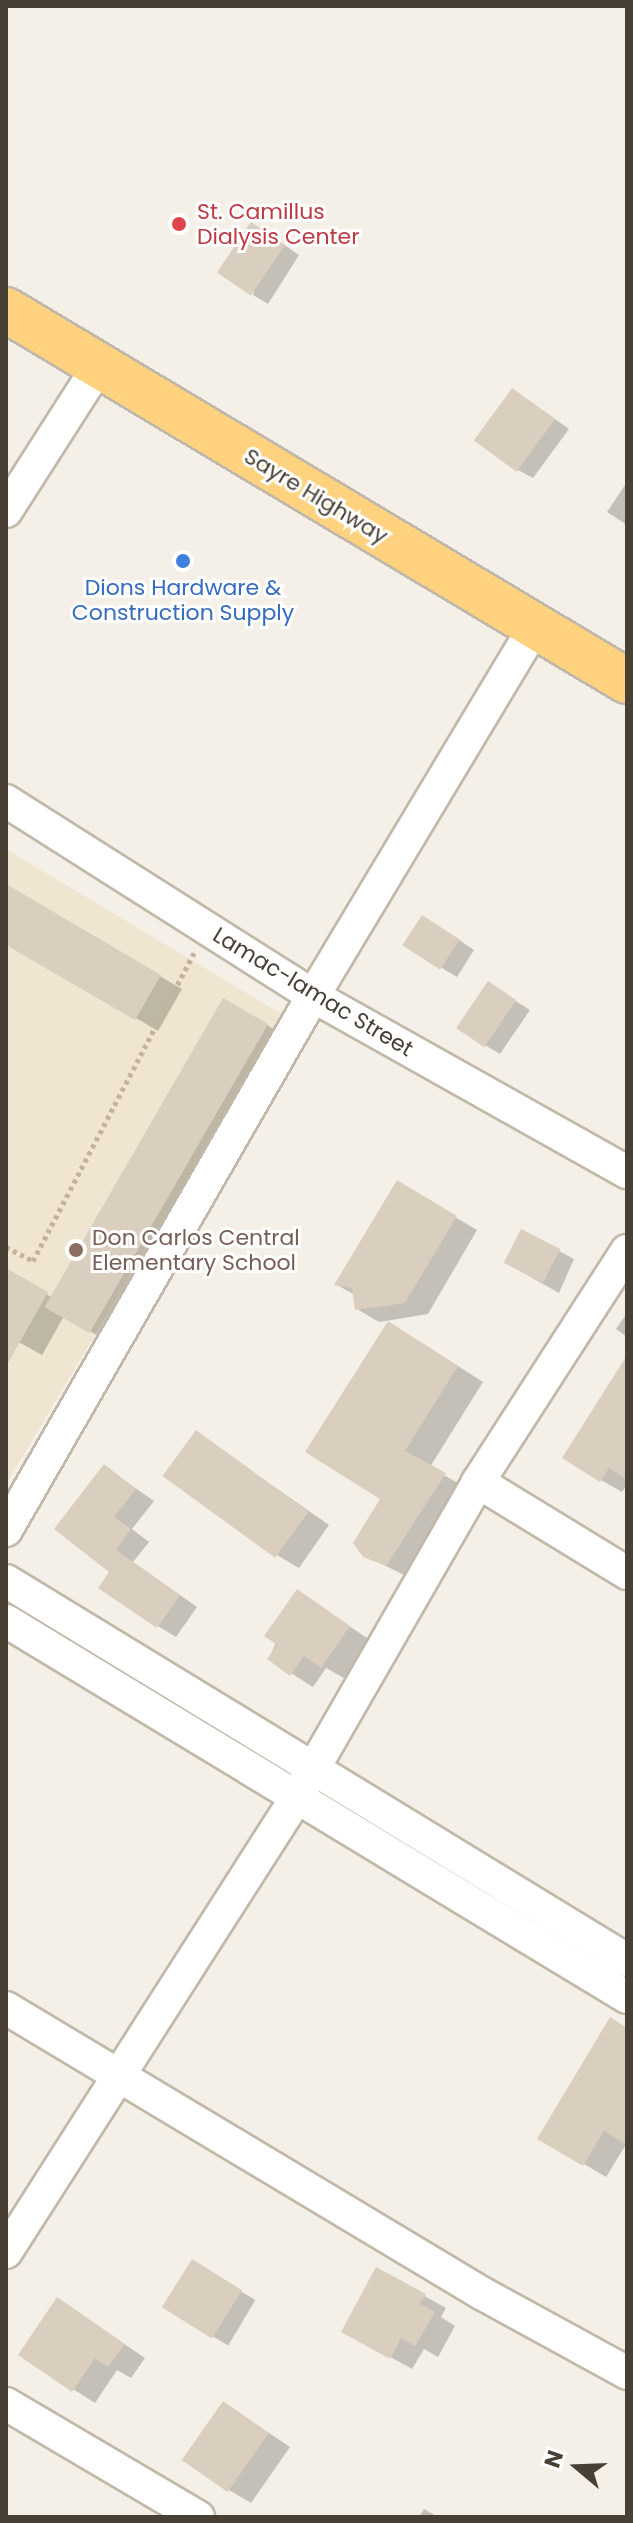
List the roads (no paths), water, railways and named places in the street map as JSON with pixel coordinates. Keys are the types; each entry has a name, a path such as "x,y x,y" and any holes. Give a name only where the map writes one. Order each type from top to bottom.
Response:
{"highway":[{"name":"Sayre Highway","path":"6,310 627,681"}],"street":[{"path":"6,511 98,367"},
{"path":"6,1530 313,996 535,627"},
{"name":"Lamac-lamac Street","path":"6,801 313,996 627,1172"},
{"path":"6,2252 305,1784 478,1482 627,1251"},
{"path":"478,1482 627,1573"},
{"path":"6,1581 627,1997"},
{"path":"6,1621 627,1960"},
{"path":"6,2008 483,2294 627,2373"},
{"path":"6,2404 180,2512"}],"place":[{"name":"St. Camillus Dialysis Center","path":"179,224"},
{"name":"Dions Hardware & Construction Supply","path":"183,561"},
{"name":"Don Carlos Central Elementary School","path":"76,1250"}]}
